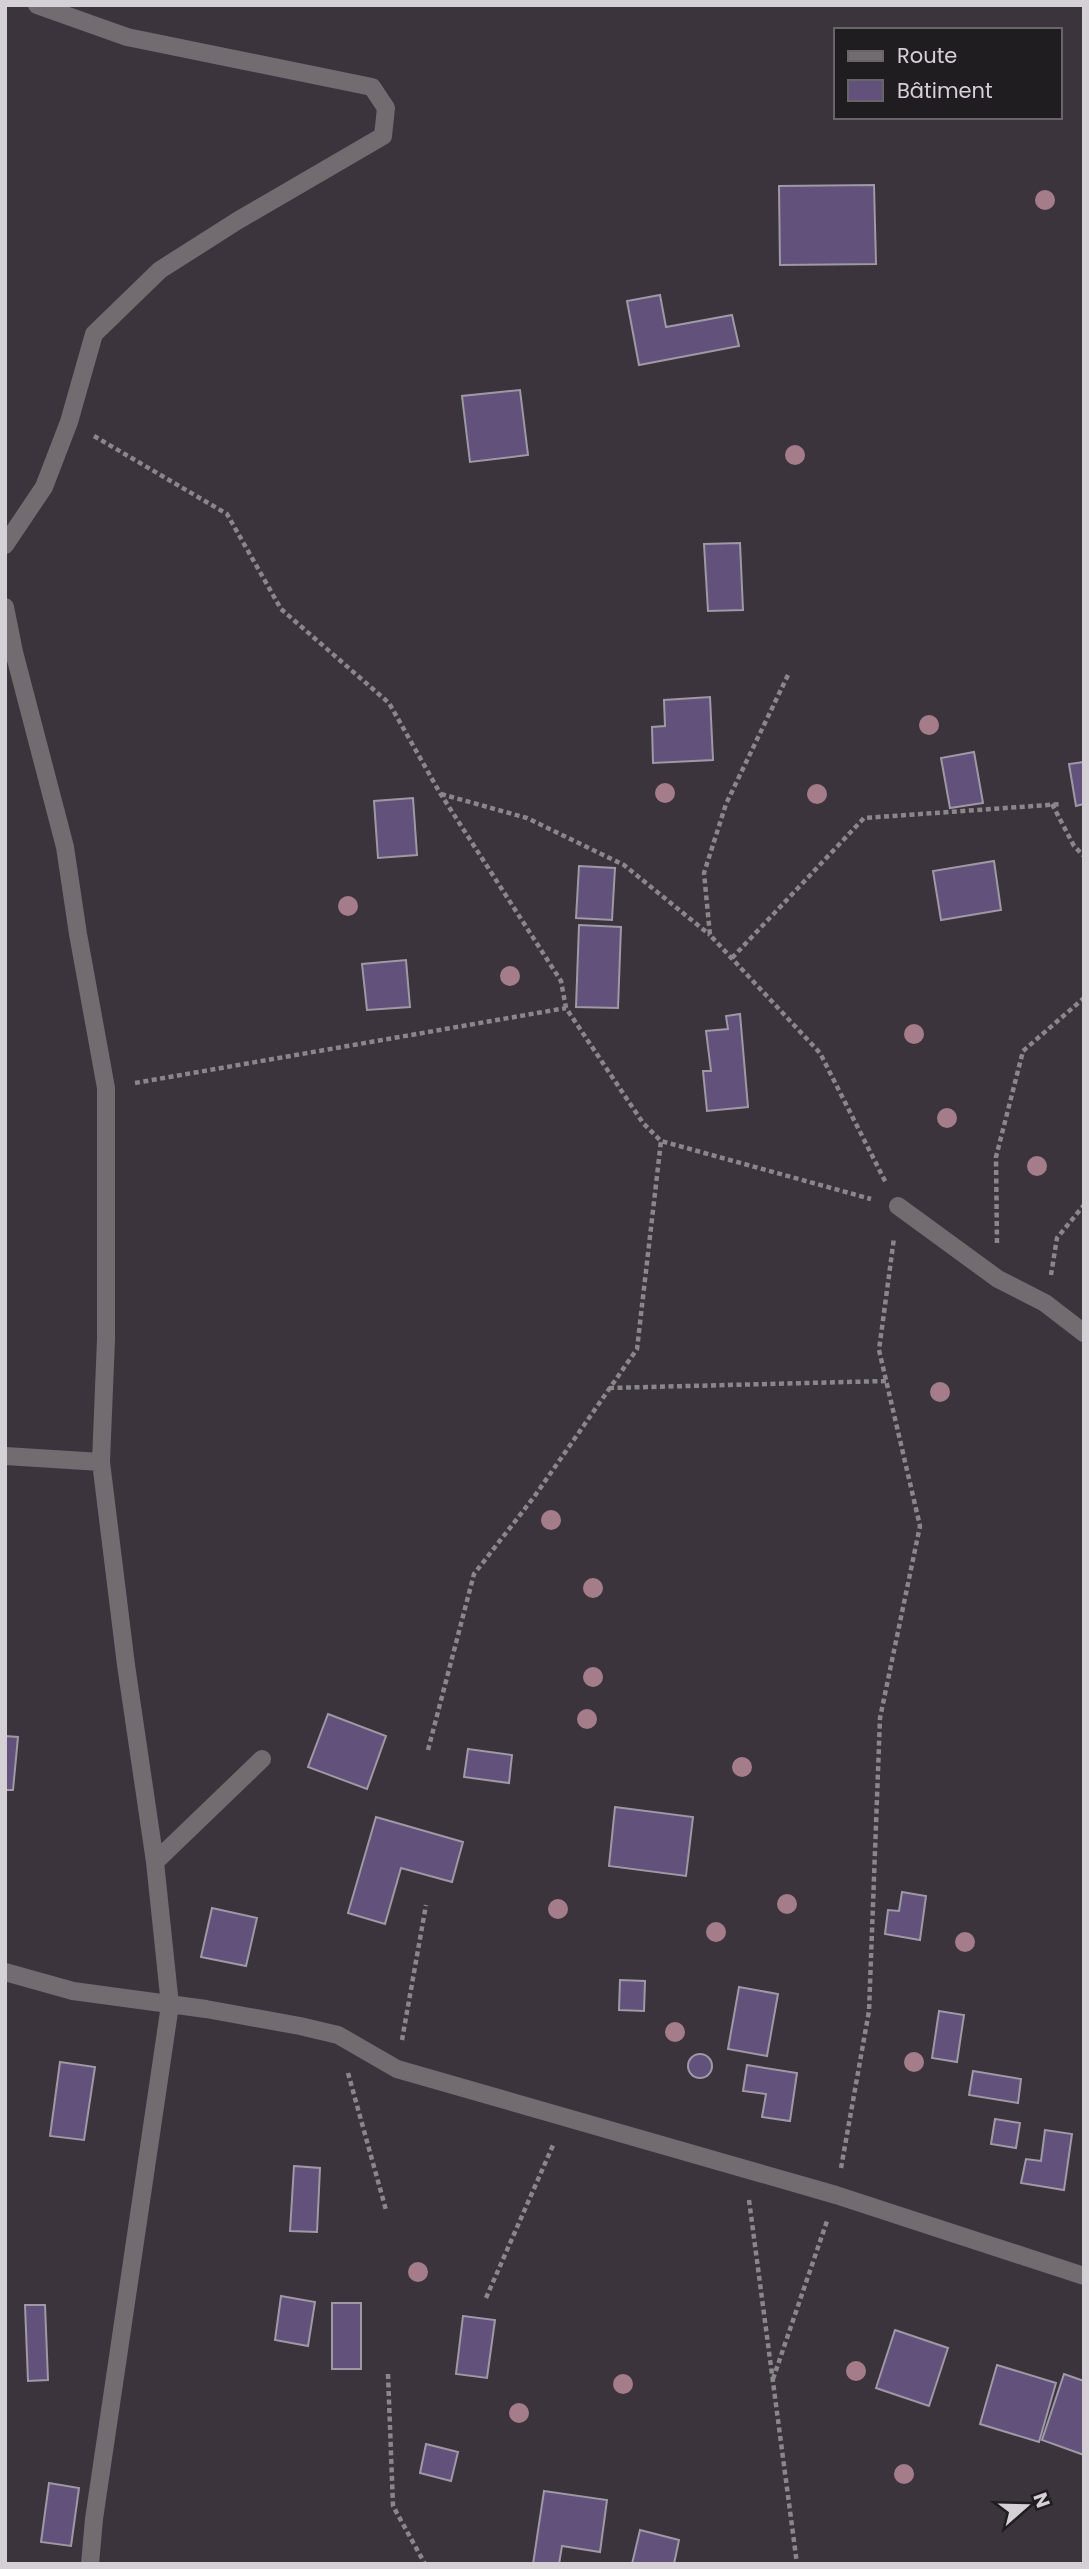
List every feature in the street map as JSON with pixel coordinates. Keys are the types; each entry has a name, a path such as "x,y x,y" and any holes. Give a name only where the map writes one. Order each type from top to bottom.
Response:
{"street":[{"path":"5,545 44,487 69,422 94,334 160,270 237,221 383,136 386,108 372,87 127,37 37,5"},
{"path":"5,607 17,665 65,847 106,1088 106,1339 101,1462 126,1665 155,1862 170,2005 94,2519 90,2564"},
{"path":"898,1206 998,1279 1045,1303 1084,1333"},
{"path":"5,1455 101,1462"},
{"path":"155,1862 261,1759"},
{"path":"5,1972 73,1991 206,2009 338,2035 397,2069 744,2167 1084,2276"}],"path":[{"path":"69,422 227,514 281,609 389,703 440,793 561,981 566,1008 643,1123 661,1141 898,1206"},
{"path":"710,935 704,873 726,804 788,675"},
{"path":"440,793 527,818 624,866 710,935 820,1053 898,1206 879,1350 920,1526 880,1718 869,2011 836,2195 773,2379"},
{"path":"1052,804 1074,846 1084,856"},
{"path":"732,958 864,818 1062,804"},
{"path":"998,1279 996,1157 1023,1051 1084,998"},
{"path":"106,1088 566,1008"},
{"path":"428,1750 474,1574 534,1497 637,1349 661,1141"},
{"path":"1045,1303 1057,1238 1084,1205"},
{"path":"608,1388 886,1381"},
{"path":"397,2069 426,1905"},
{"path":"338,2035 386,2210"},
{"path":"486,2298 565,2116"},
{"path":"744,2167 797,2564"},
{"path":"388,2374 393,2506 425,2564"}],"building":[{"path":"874,185 876,264 780,265 779,186"},
{"path":"660,295 666,327 732,315 739,346 639,365 627,301"},
{"path":"520,390 528,455 470,462 462,396"},
{"path":"740,543 743,610 708,611 704,544"},
{"path":"710,697 713,760 653,763 652,727 665,726 664,700"},
{"path":"974,752 983,803 950,808 941,758"},
{"path":"1084,762 1084,804 1076,806 1069,764"},
{"path":"413,798 417,855 378,858 374,801"},
{"path":"994,861 1001,910 941,920 933,871"},
{"path":"579,866 615,868 612,920 576,918"},
{"path":"579,925 621,927 618,1008 576,1007"},
{"path":"406,960 410,1007 367,1010 362,964"},
{"path":"740,1014 748,1107 707,1111 703,1071 711,1071 706,1031 728,1029 726,1016"},
{"path":"328,1714 386,1736 367,1789 308,1767"},
{"path":"5,1736 18,1737 13,1790 5,1790"},
{"path":"468,1749 512,1755 509,1783 464,1777"},
{"path":"615,1807 693,1817 686,1876 609,1866"},
{"path":"376,1817 463,1842 452,1882 401,1868 385,1924 348,1913"},
{"path":"902,1892 926,1896 920,1940 885,1934 888,1910 899,1911"},
{"path":"212,1908 257,1918 246,1966 201,1957"},
{"path":"620,1980 645,1981 644,2011 619,2010"},
{"path":"739,1987 778,1994 767,2056 728,2049"},
{"path":"939,2011 964,2015 957,2062 932,2058"},
{"path":"700,2054 709,2057 712,2066 709,2075 700,2078 691,2075 688,2066 691,2057"},
{"path":"60,2062 95,2067 84,2140 50,2136"},
{"path":"747,2065 797,2073 790,2121 762,2117 766,2094 743,2091"},
{"path":"973,2071 1021,2079 1018,2103 969,2095"},
{"path":"995,2119 1020,2123 1016,2148 991,2144"},
{"path":"1045,2130 1072,2134 1064,2190 1021,2183 1026,2159 1041,2161"},
{"path":"294,2166 320,2168 317,2232 290,2231"},
{"path":"281,2296 315,2302 308,2346 275,2340"},
{"path":"332,2303 361,2303 361,2369 332,2369"},
{"path":"25,2305 45,2305 48,2380 28,2381"},
{"path":"463,2316 495,2320 487,2378 456,2374"},
{"path":"895,2330 948,2348 929,2406 876,2388"},
{"path":"997,2365 1056,2383 1039,2442 980,2424"},
{"path":"1064,2374 1084,2381 1084,2455 1042,2440"},
{"path":"426,2444 458,2452 451,2481 420,2473"},
{"path":"49,2483 79,2488 71,2546 41,2542"},
{"path":"544,2491 607,2500 600,2552 562,2546 559,2564 533,2564"},
{"path":"640,2530 679,2540 674,2564 632,2564"}]}
